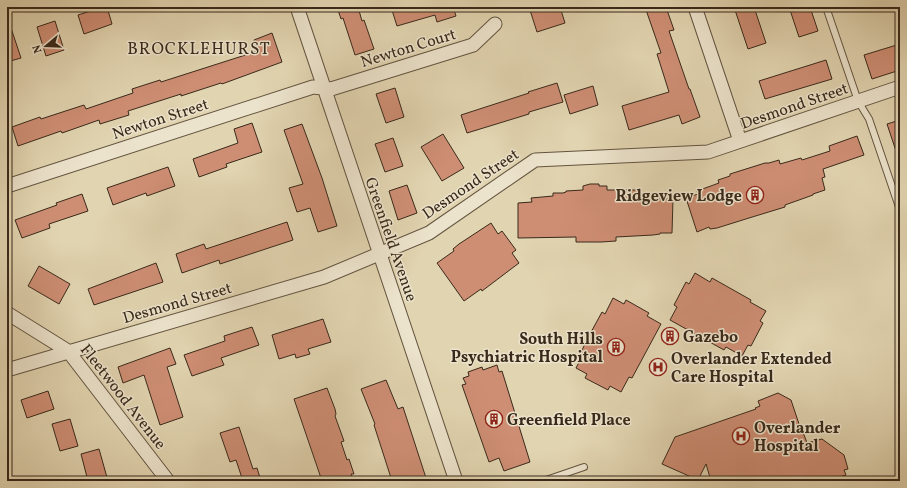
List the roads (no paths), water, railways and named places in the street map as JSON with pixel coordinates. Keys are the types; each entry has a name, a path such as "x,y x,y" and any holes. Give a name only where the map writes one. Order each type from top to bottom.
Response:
{"street":[{"name":"Greenfield Avenue","path":"297,7 456,481"},
{"path":"695,7 740,141"},
{"name":"Newton Court","path":"324,88 331,89 473,45 495,24"},
{"name":"Newton Street","path":"7,186 313,87 324,88"},
{"name":"Desmond Street","path":"7,370 324,277 429,233 535,160 708,152 900,87"},
{"name":"Fleetwood Avenue","path":"7,313 68,351 168,481"}],"lane":[{"path":"826,7 858,101 869,118 900,210"},
{"path":"543,481 584,467"}],"place":[{"name":"Ridgeview Lodge","path":"755,195"},
{"name":"Gazebo","path":"670,336"},
{"name":"South Hills Psychiatric Hospital","path":"616,347"},
{"name":"Overlander Extended Care Hospital","path":"658,367"},
{"name":"Greenfield Place","path":"494,419"},
{"name":"Overlander Hospital","path":"741,436"}],"district":[{"name":"BROCKLEHURST","path":"199,48"}]}
